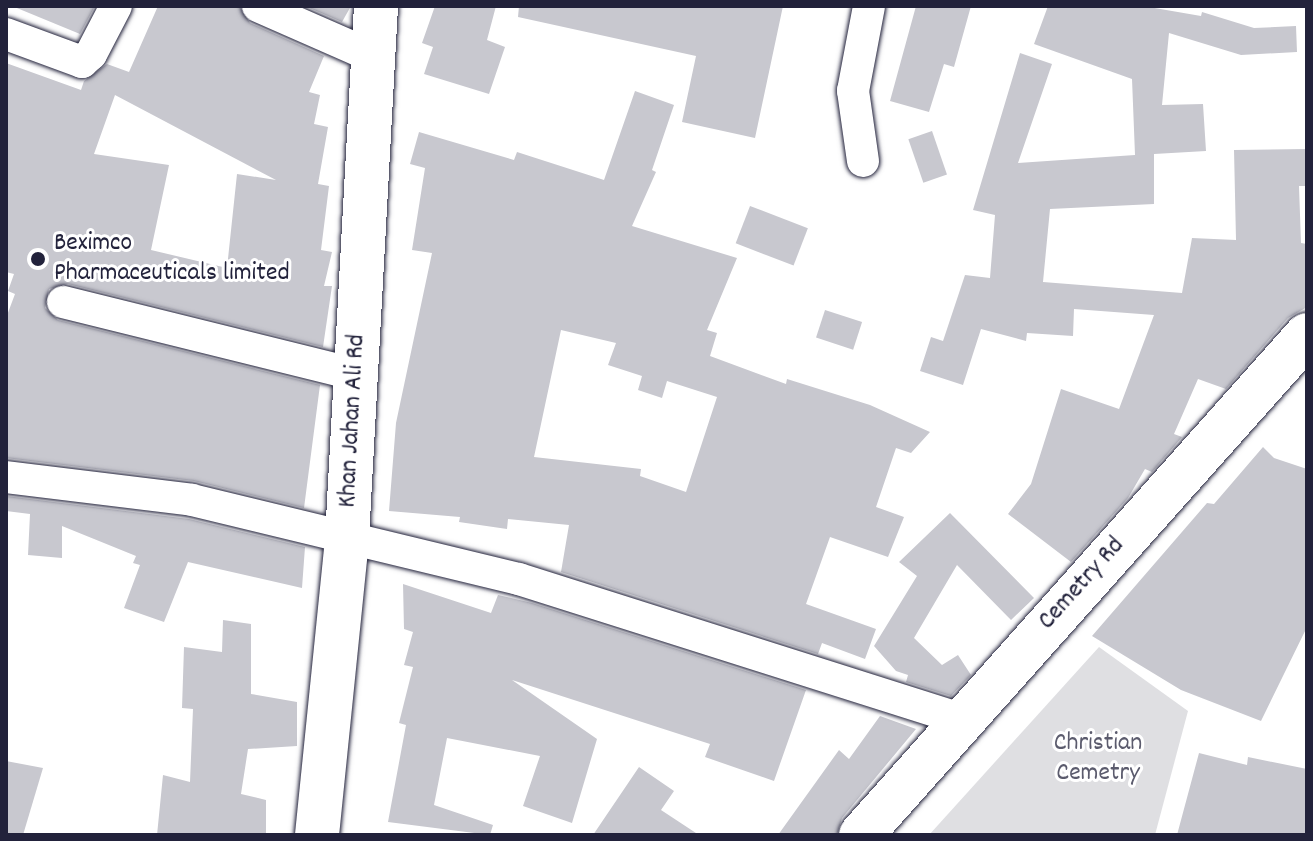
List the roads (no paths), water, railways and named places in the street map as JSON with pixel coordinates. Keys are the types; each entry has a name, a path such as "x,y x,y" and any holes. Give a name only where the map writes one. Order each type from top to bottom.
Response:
{"main road":[{"name":"Khan Jahan Ali Rd","path":"317,835 347,538 376,6"},
{"name":"Cemetry Rd","path":"861,835 960,719 1307,335"}],"street":[{"path":"6,34 82,62 91,54 116,6"},
{"path":"258,6 372,56"},
{"path":"863,161 853,91 869,6"},
{"path":"63,302 355,374"},
{"path":"6,477 192,500 519,579 960,719"}],"place":[{"name":"Beximco Pharmaceuticals limited","path":"38,259"}],"park label":[{"name":"Christian Cemetry","path":"1098,759"}]}
